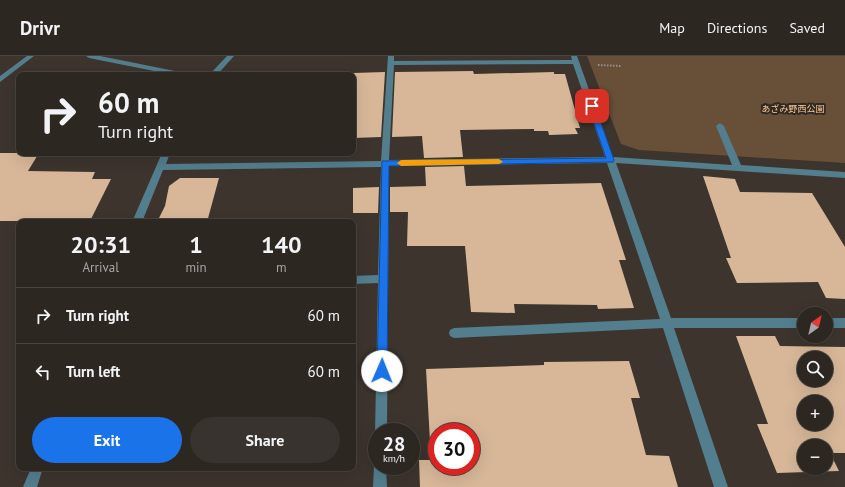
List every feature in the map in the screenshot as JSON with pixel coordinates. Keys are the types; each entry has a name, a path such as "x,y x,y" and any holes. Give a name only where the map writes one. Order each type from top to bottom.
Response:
{"street":[{"path":"0,80 31,56"},
{"path":"89,56 170,72"},
{"path":"216,72 231,56"},
{"path":"381,423 385,163 391,59 575,59 667,323 721,487"},
{"path":"720,126 738,168"},
{"path":"138,219 165,156"},
{"path":"160,167 610,160 845,175"},
{"path":"356,280 384,280"},
{"path":"454,333 667,323 797,323"},
{"path":"833,323 845,323"},
{"path":"30,487 36,471"},
{"path":"380,475 380,487"}],"green space":[{"name":"あざみ野西公園","path":"587,56 845,56 845,163 639,150 621,144"}],"building":[{"path":"473,71 474,74 554,72 554,74 565,74 580,128 575,128 578,134 549,135 548,131 534,131 534,129 460,130 463,157 424,158 422,136 392,137 395,72"},
{"path":"385,72 381,137 356,138 356,73"},
{"path":"0,153 16,153 16,156 37,156 28,171 95,172 92,179 111,179 91,219 16,219 16,221 0,221"},
{"path":"464,166 466,186 601,183 626,260 619,260 634,308 598,309 597,305 514,304 515,313 471,312 465,246 407,246 408,212 390,212 390,187 426,186 425,167"},
{"path":"703,176 735,179 740,192 812,193 845,247 845,299 826,298 818,282 737,283 726,258 731,258"},
{"path":"180,178 219,178 208,219 158,219 165,206 169,186"},
{"path":"379,187 378,213 353,213 353,188"},
{"path":"736,336 775,336 780,346 845,347 845,453 833,453 833,439 797,439 797,472 777,473 757,424 768,424"},
{"path":"629,361 640,398 631,398 646,455 669,456 678,487 420,487 420,460 428,460 428,475 480,475 480,423 429,423 426,369 544,365 544,362"},
{"path":"833,459 839,471 833,471"}],"slow traffic":[{"path":"401,163 499,162"}],"route":[{"path":"382,371 385,163 610,160 592,106"}]}
